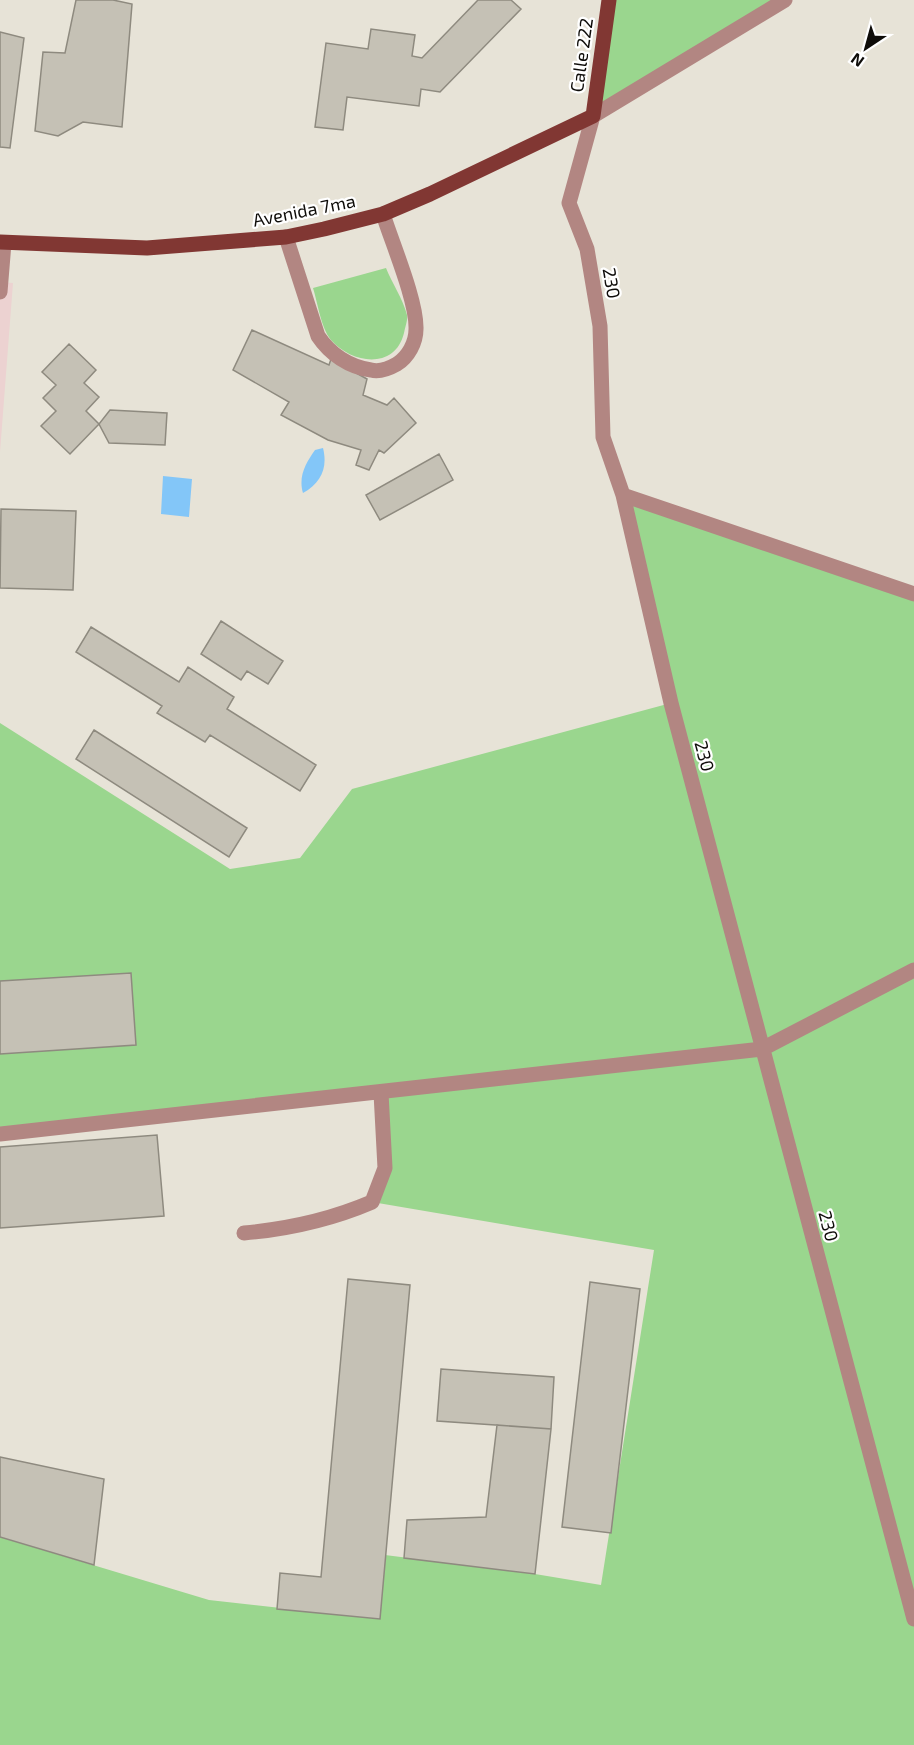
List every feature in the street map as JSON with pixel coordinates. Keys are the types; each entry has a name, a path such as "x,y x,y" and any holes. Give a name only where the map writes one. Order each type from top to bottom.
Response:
{"main road":[{"name":"Calle 222","path":"593,116 609,0"},
{"name":"Avenida 7ma","path":"2,243 147,248 286,237 383,214 494,165 593,116"}],"street":[{"path":"593,116 785,0"},
{"name":"230","path":"593,116 569,203 587,249 600,326 603,437 623,495 671,703 914,1619"},
{"path":"286,237 318,336 325,347 354,366 372,371 391,368 411,351 417,331 414,311 383,214"},
{"path":"0,292 2,243"},
{"path":"623,495 914,594"},
{"path":"0,1134 762,1049 914,970"},
{"path":"244,1233 291,1229 345,1214 372,1202 385,1168 381,1093"}],"shaded area":[{"path":"0,282 13,283 0,452"}],"green space":[{"path":"609,0 785,0 593,116"},
{"path":"386,268 407,315 404,333 399,345 392,353 382,358 361,358 340,348 331,340 322,322 313,288"},
{"path":"623,495 914,594 914,1745 0,1745 0,1537 209,1600 379,1619 385,1555 535,1574 601,1585 654,1250 372,1202 385,1168 381,1094 0,1134 0,723 230,869 300,858 352,789 671,703"}],"water":[{"path":"323,448 325,462 322,474 314,485 303,493 302,475 306,465 315,450"},
{"path":"163,476 192,479 189,517 161,514"}],"building":[{"path":"76,0 113,0 132,4 122,127 83,122 58,136 35,131 43,52 65,53"},
{"path":"478,0 511,0 521,9 440,92 421,89 419,106 347,97 343,130 315,127 326,43 368,49 371,29 415,35 412,56 422,58"},
{"path":"0,32 24,38 10,148 0,147"},
{"path":"252,330 329,365 331,359 367,379 363,395 387,405 394,398 416,423 384,453 379,450 369,470 356,465 361,450 328,440 281,415 289,402 233,370"},
{"path":"69,344 96,370 84,383 99,397 86,411 99,424 70,454 41,426 56,411 43,398 56,385 42,372"},
{"path":"110,410 167,413 165,445 109,443 99,424"},
{"path":"439,454 453,480 380,520 366,495"},
{"path":"1,509 76,511 73,590 0,588"},
{"path":"221,621 283,661 268,684 247,671 241,680 201,654"},
{"path":"91,627 179,682 188,667 234,697 227,709 316,765 300,791 210,735 205,742 157,713 162,706 76,652"},
{"path":"94,730 247,828 229,857 76,759"},
{"path":"131,973 136,1045 0,1054 0,981"},
{"path":"157,1135 164,1216 0,1228 0,1147"},
{"path":"348,1279 410,1285 380,1619 277,1609 280,1573 321,1577"},
{"path":"590,1282 640,1289 611,1533 562,1527"},
{"path":"441,1369 554,1377 551,1429 437,1421"},
{"path":"497,1425 551,1429 535,1574 404,1558 407,1520 486,1517"},
{"path":"0,1457 104,1479 94,1565 0,1537"}]}
